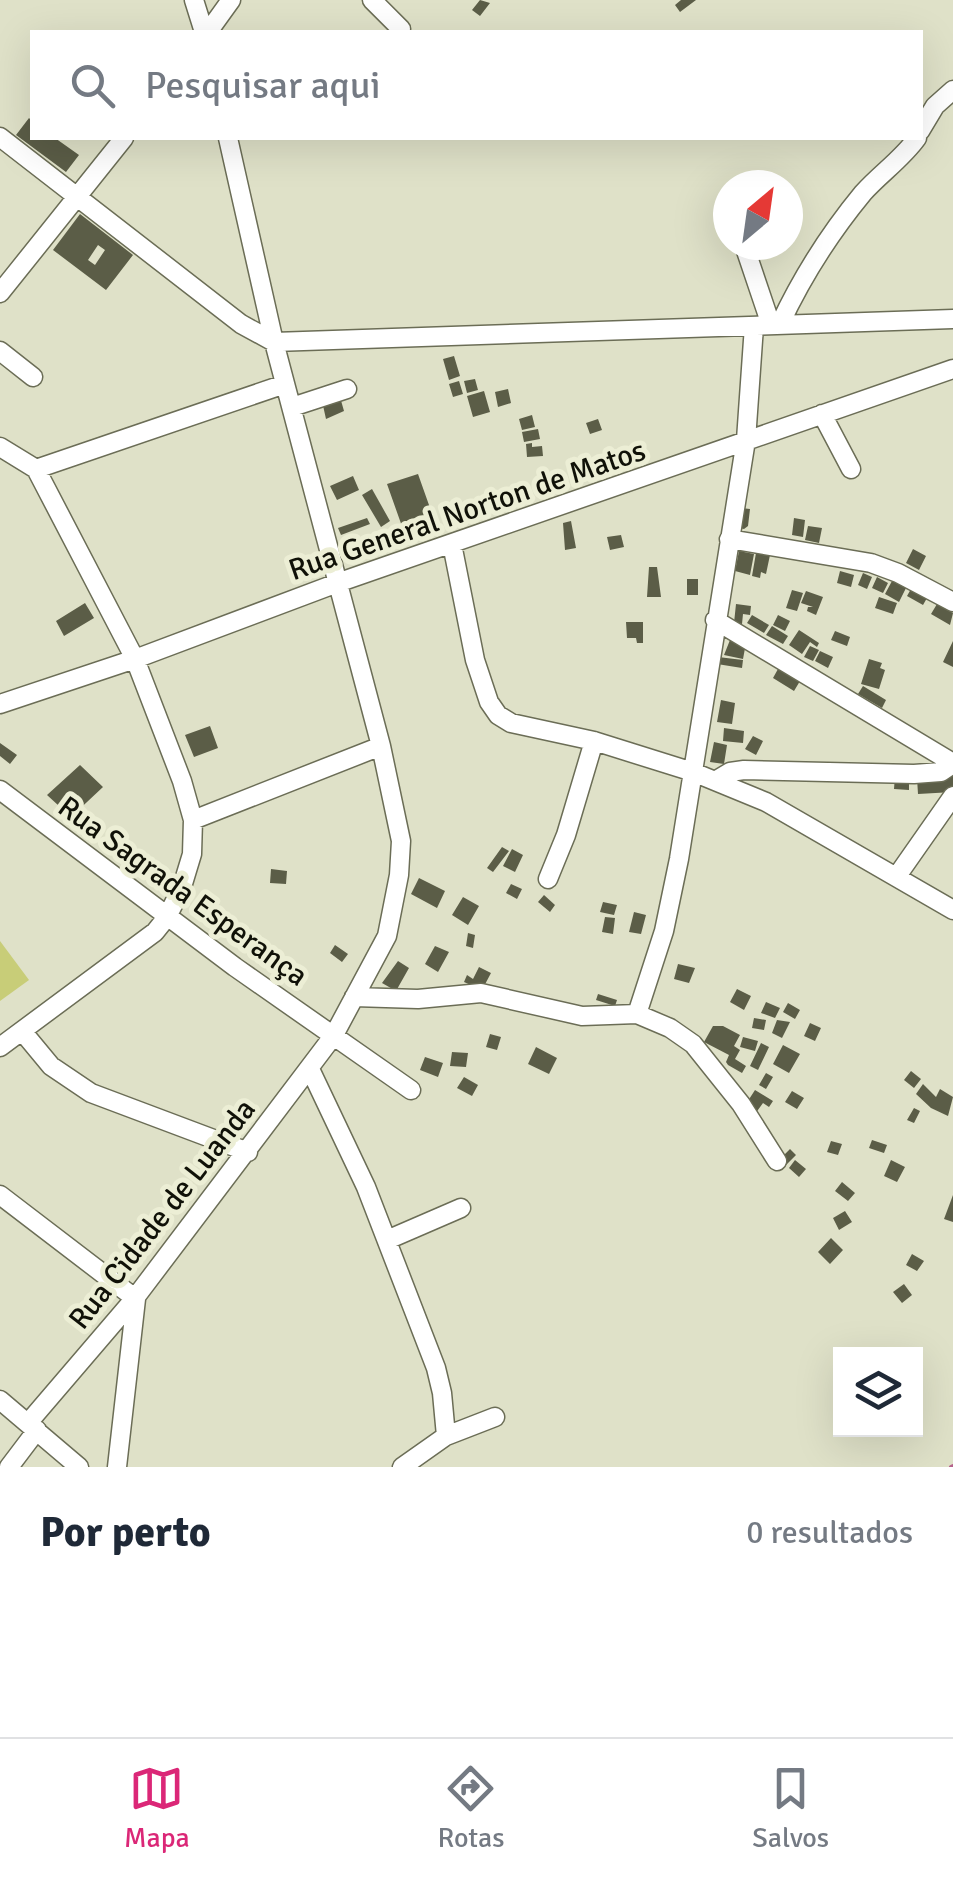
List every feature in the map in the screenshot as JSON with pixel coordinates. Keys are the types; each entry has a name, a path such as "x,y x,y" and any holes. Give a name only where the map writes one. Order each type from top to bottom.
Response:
{"street":[{"path":"194,0 205,30"},
{"path":"208,30 231,0"},
{"path":"372,0 401,29"},
{"path":"923,127 935,106 953,90"},
{"path":"0,138 241,324 274,342 953,319"},
{"path":"0,293 122,140"},
{"name":"Rua Cidade de Luanda","path":"8,1467 33,1427 248,1152 334,1035 387,936 399,874 401,840 382,746 274,342 228,140"},
{"path":"637,1014 664,931 768,325 862,194 915,140"},
{"path":"748,260 768,325"},
{"path":"0,350 33,377"},
{"name":"Rua General Norton de Matos","path":"0,704 953,369"},
{"path":"36,469 285,384"},
{"path":"292,407 347,389"},
{"path":"822,414 851,469"},
{"path":"0,447 36,469 135,659 182,780 192,820 192,854 167,917 143,944 0,1047"},
{"path":"729,539 774,550 871,564 898,573 953,602"},
{"path":"452,544 475,660 489,702 498,715 511,723 594,741 693,772 766,802 953,910"},
{"path":"716,620 953,763 941,772 914,774 744,770 730,772 716,781"},
{"path":"548,879 566,835 594,741"},
{"path":"192,820 382,746"},
{"name":"Rua Sagrada Esperança","path":"0,790 167,917 411,1090"},
{"path":"897,876 953,796"},
{"path":"354,997 418,999 481,993 582,1016 637,1014 694,1044 741,1104 777,1161"},
{"path":"22,1032 51,1066 80,1087 248,1152"},
{"path":"310,1069 338,1122 436,1368 446,1436"},
{"path":"0,1194 135,1298 118,1467"},
{"path":"387,1240 460,1208"},
{"path":"0,1400 79,1467"},
{"path":"402,1467 446,1436 495,1417"}],"green space":[{"path":"0,941 29,980 0,1001"}],"building":[{"path":"480,0 490,3 480,16 472,10"},
{"path":"681,0 696,0 680,12 675,5"},
{"path":"29,118 30,140 58,140 79,155 66,172 16,135"},
{"path":"80,214 133,255 106,290 53,250","holes":["98,245 105,250 95,265 88,260"]},
{"path":"454,356 460,376 449,380 443,359"},
{"path":"475,379 478,390 467,393 464,381"},
{"path":"459,381 463,394 453,397 449,384"},
{"path":"508,389 511,403 498,407 495,392"},
{"path":"484,391 490,412 473,417 467,396"},
{"path":"340,397 344,411 326,419 322,401"},
{"path":"532,415 535,427 522,430 519,419"},
{"path":"598,419 602,430 590,434 586,423"},
{"path":"538,429 540,439 524,442 522,432"},
{"path":"532,443 532,447 542,446 543,456 527,457 526,444"},
{"path":"418,474 435,522 404,532 387,484"},
{"path":"353,476 359,490 337,500 330,486"},
{"path":"372,489 390,521 381,527 362,495"},
{"path":"741,508 750,509 744,529 739,528"},
{"path":"367,518 370,524 341,535 338,528"},
{"path":"794,518 805,520 803,537 792,535"},
{"path":"571,521 576,548 565,550 563,523"},
{"path":"808,526 822,528 819,543 805,540"},
{"path":"621,535 624,547 610,550 607,537"},
{"path":"913,549 926,556 919,570 906,563"},
{"path":"739,551 754,554 750,575 735,571"},
{"path":"756,553 770,555 766,574 761,572 760,578 752,576"},
{"path":"649,567 657,567 661,597 647,597"},
{"path":"840,571 854,575 851,587 837,583"},
{"path":"863,573 872,577 867,589 858,585"},
{"path":"877,577 888,583 883,593 872,588"},
{"path":"687,579 698,579 698,595 687,595"},
{"path":"892,581 906,588 899,602 885,594"},
{"path":"911,589 927,598 923,605 907,596"},
{"path":"792,590 803,593 797,611 786,608"},
{"path":"806,591 823,597 816,615 807,611 813,607 801,603"},
{"path":"879,597 897,603 893,614 875,608"},
{"path":"85,603 94,618 64,636 56,621"},
{"path":"736,604 751,606 750,615 743,614 742,624 734,623"},
{"path":"937,604 953,613 950,625 931,614"},
{"path":"752,615 769,625 764,633 747,623"},
{"path":"778,615 790,621 785,631 773,625"},
{"path":"626,622 643,622 643,643 627,638"},
{"path":"772,626 788,636 783,644 766,635"},
{"path":"799,630 819,643 817,647 810,642 802,654 789,645"},
{"path":"835,631 850,637 847,646 831,640"},
{"path":"730,640 746,643 743,659 724,655"},
{"path":"953,641 953,667 943,662"},
{"path":"810,646 819,650 813,661 804,657"},
{"path":"820,651 833,657 828,668 815,661"},
{"path":"718,657 743,660 742,668 717,664"},
{"path":"869,659 882,663 880,668 885,670 879,689 861,684"},
{"path":"778,669 800,681 794,691 773,678"},
{"path":"863,686 886,700 882,708 858,694"},
{"path":"721,700 735,703 732,724 717,722"},
{"path":"210,726 218,748 194,757 185,735"},
{"path":"724,728 744,731 743,743 723,741"},
{"path":"753,736 763,741 756,755 745,749"},
{"path":"714,742 727,745 724,764 710,762"},
{"path":"0,743 17,755 10,764 0,756"},
{"path":"80,765 103,787 71,817 47,795"},
{"path":"895,776 909,777 909,790 894,789"},
{"path":"953,776 953,792 918,794 917,778"},
{"path":"502,847 509,851 493,872 487,868"},
{"path":"512,849 523,855 515,872 503,866"},
{"path":"271,869 287,871 286,884 270,883"},
{"path":"419,878 445,891 437,908 411,894"},
{"path":"511,884 522,889 517,899 506,893"},
{"path":"544,895 555,905 550,912 538,902"},
{"path":"463,897 479,906 468,925 452,915"},
{"path":"603,902 617,905 614,915 600,912"},
{"path":"634,912 646,915 641,934 629,932"},
{"path":"605,917 615,918 613,934 602,932"},
{"path":"468,933 475,935 473,948 466,946"},
{"path":"335,945 348,954 342,962 330,953"},
{"path":"435,946 449,952 438,972 425,964"},
{"path":"398,961 409,968 396,991 382,983"},
{"path":"678,964 695,968 689,983 674,979"},
{"path":"479,967 491,973 482,990 464,982 467,975 473,979"},
{"path":"737,989 751,996 744,1010 730,1002"},
{"path":"598,994 617,1000 615,1006 596,1000"},
{"path":"766,1002 780,1008 775,1018 761,1013"},
{"path":"788,1003 800,1010 795,1019 783,1012"},
{"path":"754,1018 766,1020 764,1030 752,1028"},
{"path":"777,1020 790,1022 782,1038 772,1033"},
{"path":"810,1023 821,1028 815,1041 804,1036"},
{"path":"713,1026 723,1026 740,1035 734,1046 740,1050 735,1059 746,1066 742,1073 728,1065 729,1055 704,1042"},
{"path":"490,1034 501,1037 497,1050 486,1047"},
{"path":"743,1037 758,1041 755,1051 740,1047"},
{"path":"761,1043 769,1047 758,1070 750,1066"},
{"path":"783,1045 800,1054 789,1073 773,1064"},
{"path":"536,1047 557,1058 549,1074 528,1064"},
{"path":"452,1052 468,1053 466,1067 450,1066"},
{"path":"425,1057 443,1063 438,1077 420,1070"},
{"path":"911,1071 921,1079 914,1088 904,1080"},
{"path":"766,1073 773,1077 766,1089 759,1085"},
{"path":"464,1077 478,1085 472,1096 457,1088"},
{"path":"923,1084 936,1097 940,1089 953,1097 948,1116 931,1108 916,1094"},
{"path":"755,1090 773,1101 769,1107 763,1103 755,1114 744,1107"},
{"path":"792,1091 804,1098 797,1109 785,1102"},
{"path":"914,1108 920,1111 914,1123 907,1120"},
{"path":"872,1140 887,1145 884,1153 869,1148"},
{"path":"831,1141 842,1144 838,1155 827,1152"},
{"path":"790,1149 796,1155 786,1165 780,1159"},
{"path":"795,1160 806,1169 799,1177 789,1168"},
{"path":"891,1160 905,1167 897,1182 884,1176"},
{"path":"842,1182 855,1193 848,1201 835,1191"},
{"path":"953,1195 953,1222 944,1219"},
{"path":"845,1211 852,1222 839,1230 833,1218"},
{"path":"831,1238 843,1250 830,1264 818,1252"},
{"path":"912,1254 924,1261 917,1271 906,1265"},
{"path":"904,1284 912,1295 902,1303 893,1292"}]}
